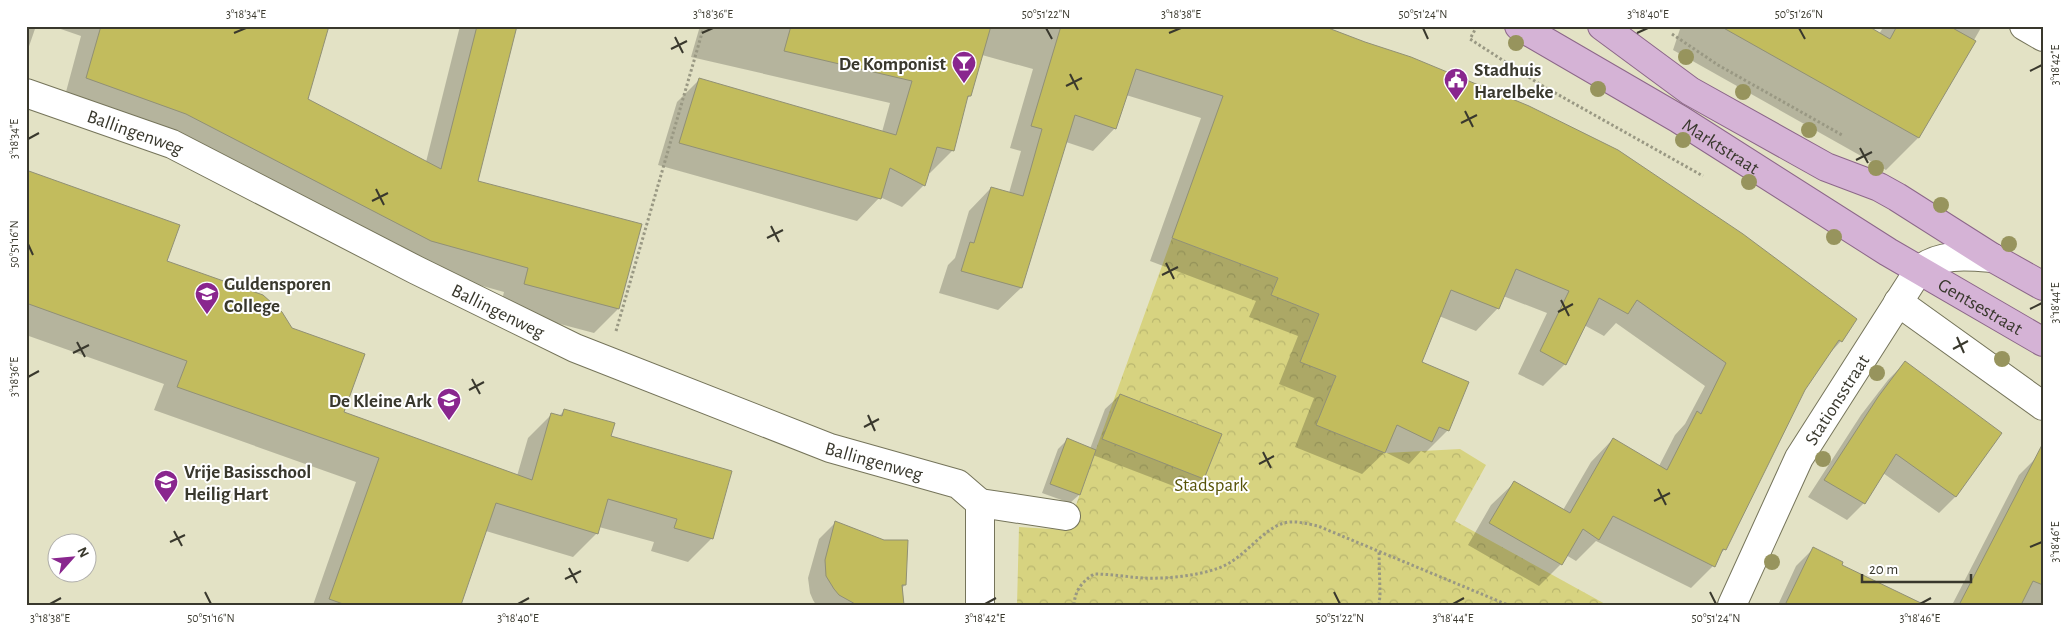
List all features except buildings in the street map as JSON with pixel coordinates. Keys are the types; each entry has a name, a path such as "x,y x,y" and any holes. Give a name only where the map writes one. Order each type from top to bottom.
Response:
{"main road":[{"name":"Marktstraat","path":"1519,26 1679,119 1919,270"},
{"name":"Marktstraat","path":"1602,26 1690,91 1826,166 1879,187 1993,258"},
{"path":"1993,258 2043,286"},
{"name":"Gentsestraat","path":"1919,270 2043,342"}],"street":[{"path":"2024,26 2043,37"},
{"name":"Ballingenweg","path":"26,93 172,144 416,270 575,348 830,448 958,484 980,503"},
{"path":"1919,270 1944,258 1993,258"},
{"name":"Stationsstraat","path":"1732,605 1799,458 1919,270"},
{"path":"1898,302 2043,406"},
{"path":"980,605 980,503 1066,516"}],"path":[{"path":"607,361 704,26"},
{"path":"1477,26 1470,39 1550,90 1706,178"},
{"path":"1669,32 1718,65 1844,137"},
{"path":"1074,605 1075,594 1084,581 1094,574 1158,578 1192,574 1218,568 1234,560 1268,532 1284,523 1301,522 1318,526 1508,605"},
{"path":"1378,605 1380,595 1379,551"}],"green space":[{"name":"Stadspark","path":"1172,238 1278,278 1271,295 1319,314 1336,376 1317,425 1385,453 1460,449 1486,465 1455,521 1607,605 1017,605 1019,527 1067,530"}],"place":[{"name":"De Komponist","path":"964,84"},
{"name":"Stadhuis Harelbeke","path":"1456,101"},
{"name":"Guldensporen College","path":"207,315"},
{"name":"De Kleine Ark","path":"449,421"},
{"name":"Vrije Basisschool Heilig Hart","path":"166,503"}]}
